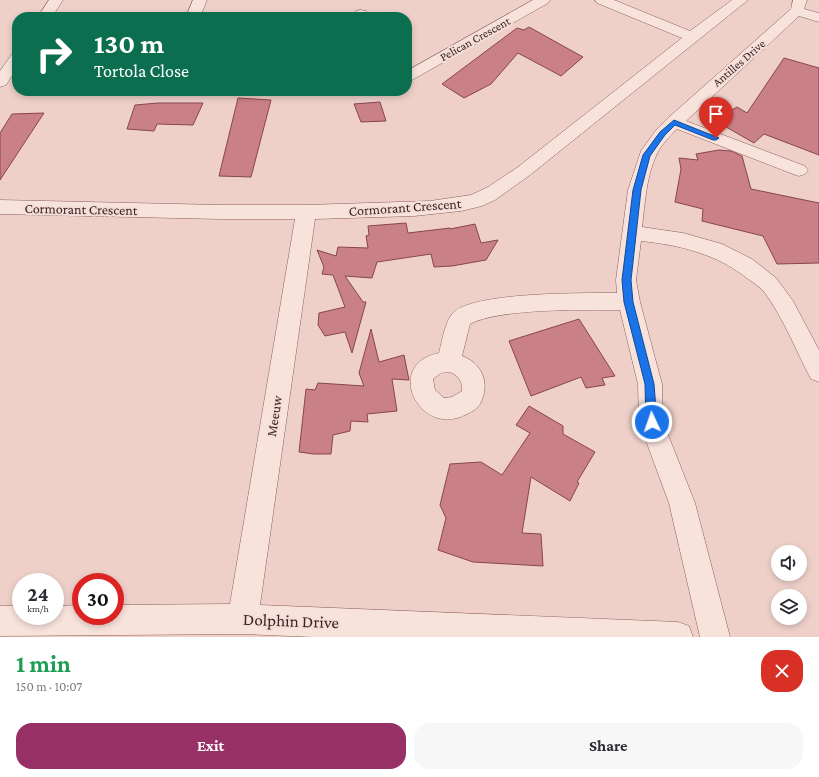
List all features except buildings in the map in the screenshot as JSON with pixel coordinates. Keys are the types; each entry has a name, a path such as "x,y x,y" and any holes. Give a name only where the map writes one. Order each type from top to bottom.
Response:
{"street":[{"path":"48,12 56,0"},
{"path":"195,12 200,0"},
{"name":"Pelican Crescent","path":"412,74 543,0"},
{"path":"602,0 692,37"},
{"name":"Cormorant Crescent","path":"0,207 306,212 409,209 450,205 476,200 500,189 524,171 692,37 741,0"},
{"path":"799,6 819,18"},
{"name":"Antilles Drive","path":"715,637 682,503 652,422 650,384 629,302 626,280 633,233 637,190 647,155 662,134 799,6"},
{"path":"0,61 12,59"},
{"path":"0,82 12,64"},
{"path":"674,122 799,170"},
{"name":"Meeuw","path":"243,619 306,212"},
{"path":"633,233 665,236 719,250 746,264 771,286 794,320 819,372"},
{"path":"448,362 457,326 463,317 476,312 525,305 561,302 629,302"},
{"name":"Dolphin Drive","path":"0,621 243,619 678,637"}],"route":[{"path":"652,422 650,384 629,302 626,280 633,233 637,190 647,155 662,134 674,122 716,138"}]}
